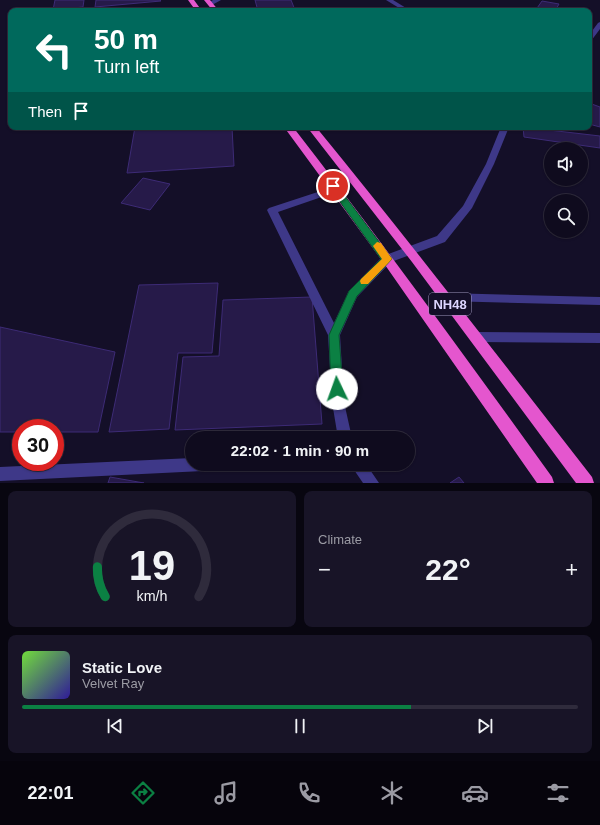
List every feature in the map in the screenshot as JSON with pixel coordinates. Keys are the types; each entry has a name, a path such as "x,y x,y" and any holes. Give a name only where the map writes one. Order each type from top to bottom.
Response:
{"highway":[{"name":"NH48","path":"290,130 387,259 546,483"},
{"name":"NH48","path":"313,130 476,337 586,483"}],"street":[{"path":"208,2 218,0"},
{"path":"389,0 403,8"},
{"path":"592,36 600,24"},
{"path":"334,335 353,294 387,259 441,239 467,208 490,164 504,130"},
{"path":"336,189 272,210 334,335 338,402 344,431"},
{"path":"445,297 600,301"},
{"path":"476,337 600,338"},
{"path":"0,474 185,465"},
{"path":"363,471 372,483"}],"building":[{"path":"55,0 84,0 83,7 53,8"},
{"path":"96,0 160,0 161,1 95,7"},
{"path":"255,0 291,0 294,8 257,8"},
{"path":"542,1 559,4 557,8 537,8"},
{"path":"592,104 600,107 600,127 592,125"},
{"path":"134,130 232,130 234,166 127,173"},
{"path":"523,130 549,130 600,136 600,148 588,146 588,142 559,142 524,137"},
{"path":"143,178 170,184 150,210 121,203"},
{"path":"218,283 212,353 178,353 169,429 109,432 139,285"},
{"path":"312,297 322,424 175,430 183,357 219,356 223,300"},
{"path":"0,327 115,352 98,432 64,432 64,419 12,419 12,432 0,432"},
{"path":"110,477 144,483 108,483"},
{"path":"459,477 464,483 450,483"}],"slow traffic":[{"path":"365,281 387,259 377,246"}],"route":[{"path":"333,186 387,259 353,294 334,335 337,389"}]}
